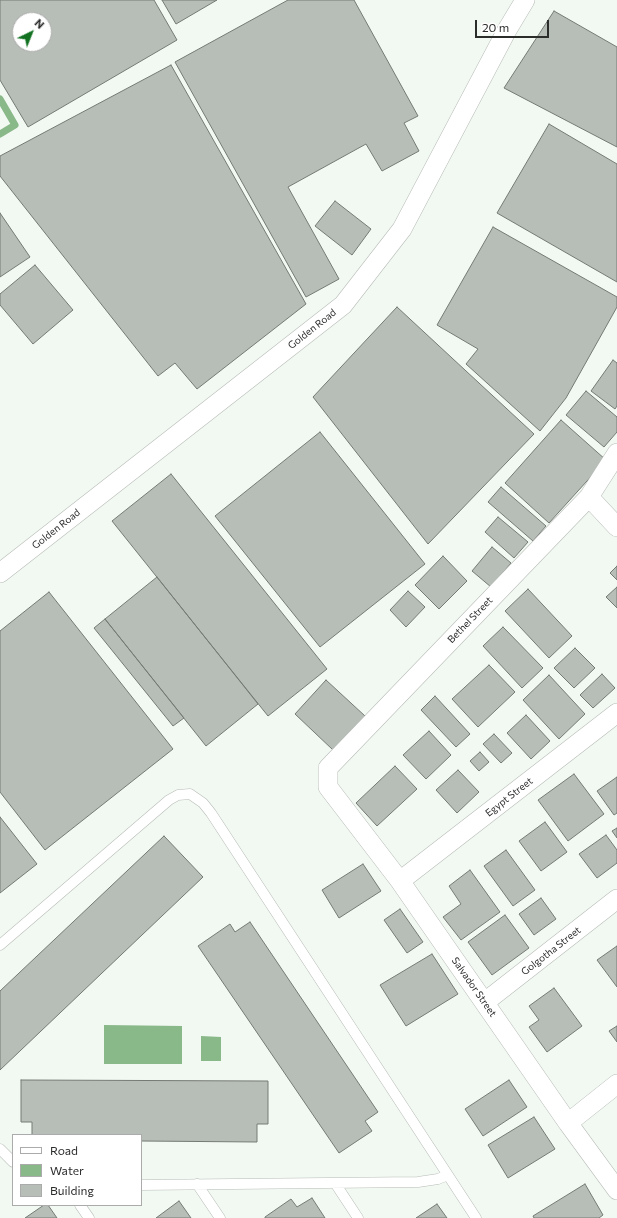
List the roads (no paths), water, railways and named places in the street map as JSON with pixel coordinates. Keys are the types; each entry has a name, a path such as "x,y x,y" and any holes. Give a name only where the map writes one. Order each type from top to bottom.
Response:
{"street":[{"name":"Golden Road","path":"0,573 343,305 402,229 507,30 525,0"},
{"name":"Bethel Street","path":"328,787 328,768 589,497 617,452"},
{"path":"589,497 617,527"},
{"name":"Egypt Street","path":"400,881 617,713"},
{"name":"Salvador Street","path":"328,787 400,881 568,1123 617,1190"},
{"name":"Golgotha Street","path":"485,1002 617,899"},
{"path":"568,1123 617,1084"}],"lane":[{"path":"0,945 169,800 178,795 190,794 211,812 476,1218"},
{"path":"0,1149 12,1161"},
{"path":"142,1185 418,1182 438,1179 448,1175"},
{"path":"335,1182 358,1218"},
{"path":"197,1184 220,1218"},
{"path":"81,1206 89,1218"}],"water":[{"path":"104,1025 182,1026 182,1064 104,1064"},
{"path":"201,1036 221,1037 221,1061 201,1061"}],"waterway":[{"path":"0,99 15,125 0,134"}]}
